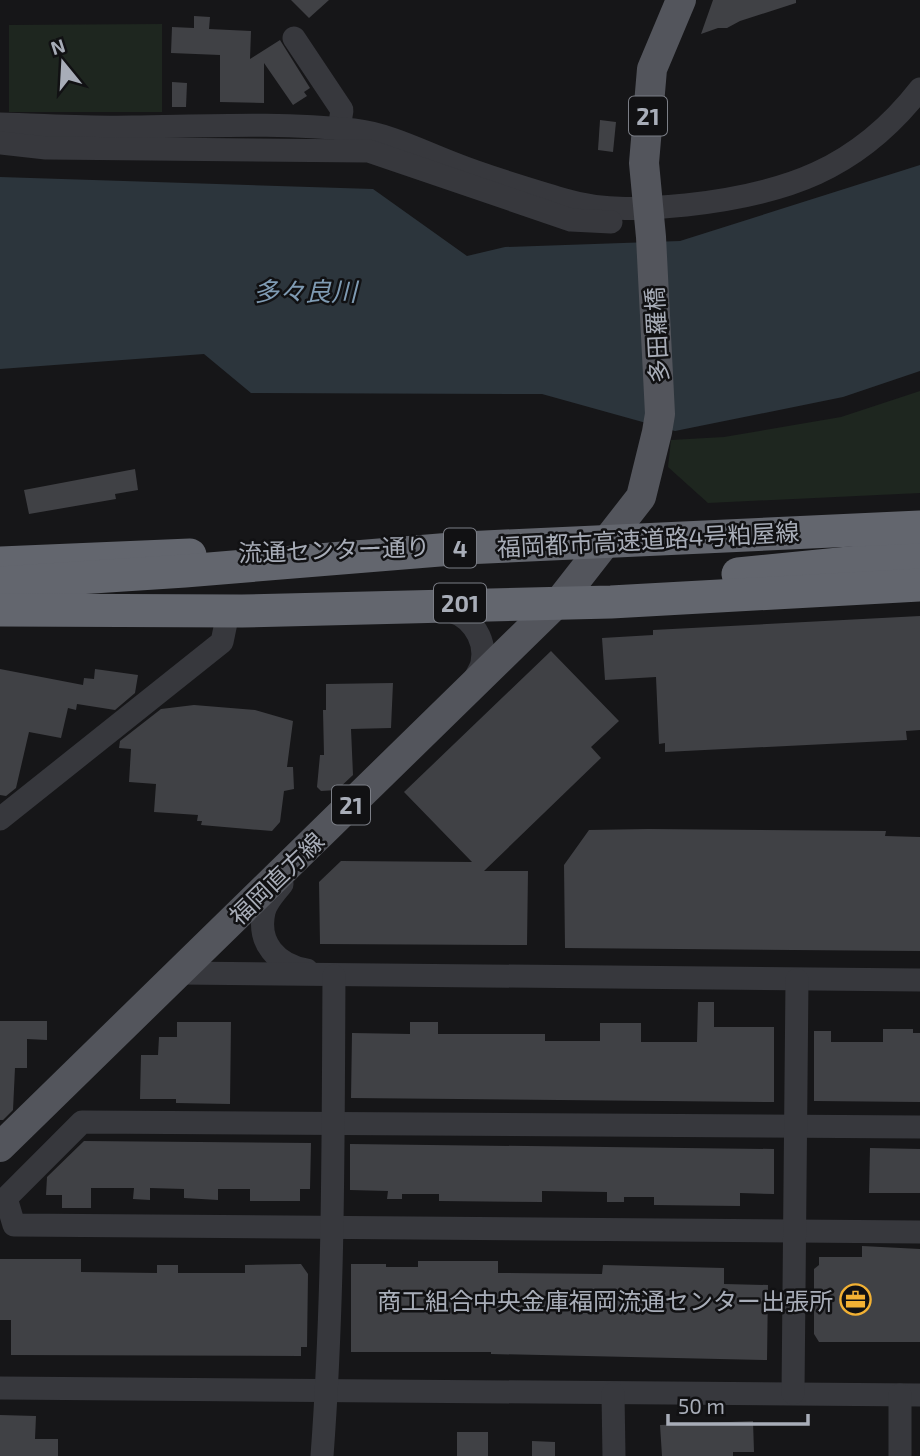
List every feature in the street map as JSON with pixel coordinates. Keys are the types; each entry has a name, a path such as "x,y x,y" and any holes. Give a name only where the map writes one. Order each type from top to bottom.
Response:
{"highway":[{"name":"流通センター通り","path":"0,564 397,548 920,519"},
{"name":"福岡都市高速道路4号粕屋線","path":"0,583 464,548 920,527"},
{"path":"185,571 350,576 439,572 731,554 920,534"},
{"path":"476,605 586,589 920,556"},
{"path":"0,610 242,611 611,602 920,583"},
{"name":"201","path":"0,622 385,608 563,597 920,583"}],"main road":[{"name":"21","path":"649,223 644,163 652,69 681,0"},
{"name":"多田羅橋","path":"649,223 660,414 657,432"},
{"name":"福岡直方線","path":"0,1147 563,597 641,497 657,432"}],"street":[{"path":"294,38 342,110 339,129"},
{"path":"0,124 128,127 281,124 358,131 417,148 456,165 569,201 618,210 649,223 721,201 780,189 824,172 872,140 898,117 920,89"},
{"path":"0,143 46,148 369,151 571,220 611,222"},
{"path":"0,156 46,148"},
{"path":"385,608 451,610 465,617 480,635 482,662 469,690"},
{"path":"0,819 222,642 229,613"},
{"path":"306,848 264,910 263,938 276,957 297,968 334,976"},
{"path":"179,973 920,980"},
{"path":"322,1456 327,1392 332,1228 334,976"},
{"path":"793,1393 797,980"},
{"path":"920,1127 82,1122 6,1198 14,1225 920,1232"},
{"path":"0,1388 910,1395 900,1456"},
{"path":"613,1394 614,1456"}],"shaded area":[{"path":"162,24 162,112 9,112 9,25"},
{"path":"920,391 920,493 708,503 668,467 671,440 724,437 841,417"}],"water":[{"name":"多々良川","path":"920,165 920,371 843,397 675,431 542,394 251,393 204,354 0,369 0,177 373,189 467,256 505,247 680,241"}],"building":[{"path":"291,0 329,0 309,18"},
{"path":"713,0 796,0 796,3 740,21 727,28 701,34"},
{"path":"194,16 210,17 209,29 251,31 250,59 280,40 310,88 304,92 307,96 293,105 264,63 264,103 220,102 220,55 171,53 172,27 194,28"},
{"path":"172,82 187,83 186,107 172,107"},
{"path":"600,120 616,122 613,152 598,150"},
{"path":"135,469 138,490 115,494 116,499 29,514 24,490"},
{"path":"920,616 920,730 906,731 907,740 665,752 665,743 659,744 656,677 605,680 602,638 653,635 653,630"},
{"path":"551,651 619,721 591,747 601,758 484,871 528,871 527,945 320,944 319,882 341,861 472,862 404,792"},
{"path":"0,669 83,685 84,678 94,679 95,669 138,675 135,693 115,710 77,704 76,710 68,708 61,738 29,732 16,788 6,796 0,795"},
{"path":"393,683 391,728 351,729 353,775 337,790 321,791 317,787 320,755 324,755 323,710 326,710 326,684"},
{"path":"194,705 255,710 293,721 287,767 293,767 294,789 284,791 280,822 272,831 201,825 202,821 197,821 198,815 154,812 156,784 129,782 131,749 119,748 120,741 161,709"},
{"path":"589,830 886,831 885,836 920,837 920,951 565,948 564,865"},
{"path":"698,1002 714,1002 714,1027 774,1027 774,1102 351,1098 352,1033 410,1034 410,1022 438,1022 438,1034 545,1034 545,1041 600,1041 600,1023 641,1023 641,1042 697,1042"},
{"path":"0,1021 47,1021 47,1040 27,1039 27,1068 15,1068 13,1110 3,1120 0,1120"},
{"path":"177,1022 231,1022 230,1104 140,1099 141,1055 158,1055 159,1037 177,1037"},
{"path":"883,1029 913,1029 913,1033 920,1033 920,1102 814,1101 814,1031 831,1031 831,1042 883,1042"},
{"path":"84,1141 311,1143 310,1189 300,1189 300,1201 250,1201 250,1189 218,1189 218,1200 184,1198 184,1189 150,1188 150,1200 133,1199 134,1188 91,1188 91,1208 62,1208 62,1195 46,1195 47,1177"},
{"path":"350,1144 774,1149 774,1194 740,1193 740,1206 654,1205 654,1197 624,1197 624,1202 607,1202 607,1192 542,1191 542,1202 439,1201 439,1194 402,1194 402,1199 387,1199 388,1191 350,1190"},
{"path":"870,1148 920,1149 920,1193 869,1193"},
{"path":"862,1246 920,1249 920,1342 819,1342 814,1334 814,1269 819,1265 819,1257 862,1257"},
{"path":"0,1259 81,1259 81,1272 157,1273 157,1265 178,1265 178,1273 245,1273 245,1265 301,1264 308,1274 307,1347 301,1347 301,1356 11,1355 11,1320 0,1320"},
{"path":"418,1261 498,1261 498,1273 602,1274 603,1265 724,1268 724,1284 768,1285 767,1360 491,1352 351,1352 351,1264 418,1267"},
{"path":"0,1415 36,1416 35,1439 58,1439 58,1456 0,1456"},
{"path":"753,1421 754,1452 733,1452 733,1456 662,1456 660,1425"},
{"path":"457,1432 488,1432 488,1456 457,1456"},
{"path":"532,1441 555,1442 555,1456 532,1456"}],"place":[{"name":"商工組合中央金庫福岡流通センター出張所","path":"856,1300"}]}
